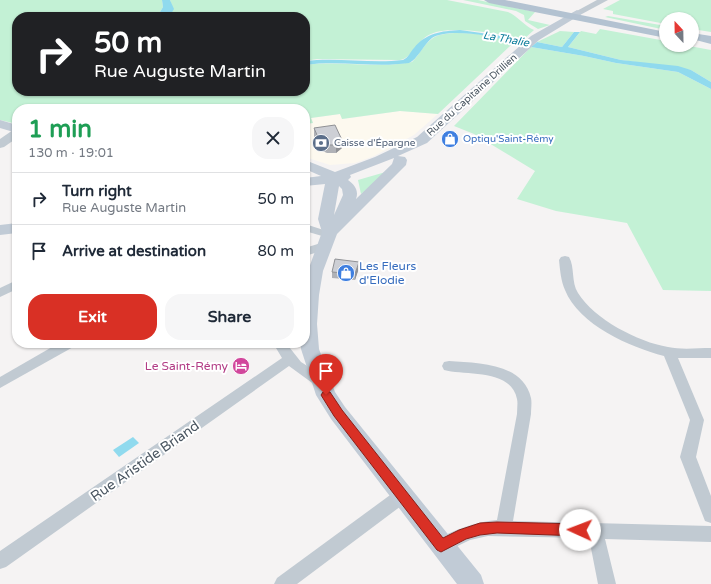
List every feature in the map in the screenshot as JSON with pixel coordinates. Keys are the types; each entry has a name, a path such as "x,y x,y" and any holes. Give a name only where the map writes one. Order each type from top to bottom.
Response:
{"main road":[{"path":"489,0 659,30"},
{"path":"513,0 659,33"},
{"name":"Rue du Capitaine Drillien","path":"422,140 535,38 574,15"},
{"path":"699,37 711,40"},
{"path":"699,41 711,44"},
{"path":"0,124 12,128"},
{"path":"310,181 352,176 400,160 419,146 422,140"},
{"path":"333,178 347,171 380,160 422,140"},
{"path":"310,295 316,265 330,235 399,165 400,160"},
{"path":"310,166 320,169 333,178"},
{"path":"330,235 326,219 333,178"},
{"path":"0,230 12,229"},
{"path":"310,348 326,395 338,413 472,584"}],"street":[{"name":"Rue du Capitaine Drillien","path":"574,15 604,0"},
{"path":"0,145 12,136"},
{"path":"310,229 330,235"},
{"path":"310,249 330,235"},
{"path":"565,260 566,277 573,295 589,313 608,328 628,339 669,352 711,353"},
{"path":"0,293 12,287"},
{"path":"0,383 61,348"},
{"path":"282,348 298,368 320,381"},
{"path":"669,352 697,420 688,457 711,516"},
{"name":"Rue Aristide Briand","path":"0,561 290,359"},
{"path":"449,366 491,370 505,374 519,386 524,396 526,405 504,528"},
{"path":"283,584 403,495"},
{"path":"441,546 474,530 504,528 711,534"},
{"path":"595,530 607,584"}],"shaded area":[{"path":"400,111 438,114 414,135 374,156 355,163 330,165 310,159 310,123 313,123 311,118 340,114 343,119"}],"green space":[{"path":"0,0 162,0 163,7 160,12 12,12 12,96 310,96 310,65 332,63 386,65 412,62 427,43 433,38 450,33 486,35 498,37 515,43 438,114 400,111 342,119 340,114 311,118 313,123 310,123 310,104 12,104 12,123 0,120"},
{"path":"170,0 447,0 508,12 534,30 524,39 474,31 448,30 436,32 423,39 408,56 400,60 310,60 310,12 172,12 173,9"},
{"path":"463,0 478,0 535,12 528,20 550,25 538,29 525,21 524,15 516,11"},
{"path":"620,0 711,0 711,32 699,30 699,12 659,12 659,23 613,14 613,11 603,9"},
{"path":"608,16 659,25 659,29 605,17"},
{"path":"600,29 659,40 659,52 699,52 699,48 711,50 711,82 691,70 621,60 568,47 581,31 596,34"},
{"path":"560,31 574,32 562,47 537,42"},
{"path":"531,47 616,63 678,72 711,89 711,291 663,290 627,223 556,211 517,199 535,171 474,134 454,126"},
{"path":"389,171 361,194 358,180"}],"water":[{"path":"162,0 170,0 174,9 172,12 160,12 163,7"},
{"name":"La Thalie","path":"460,30 524,39 517,45 487,36 450,33 432,38 415,59 409,63 383,65 331,63 310,65 310,61 317,60 403,60 424,39 434,34"},
{"path":"574,32 580,32 568,47 621,60 678,66 691,70 711,82 711,89 678,72 616,63 531,47 537,42 562,47"},
{"path":"133,437 139,443 119,457 113,450"}],"building":[{"path":"335,125 342,140 336,145 326,145 320,142 314,128"},
{"path":"335,259 359,262 355,274 332,272"}],"place":[{"name":"Optiqu'Saint-Rémy","path":"450,139"},
{"name":"Caisse d'Épargne","path":"321,143"},
{"name":"Les Fleurs d'Elodie","path":"346,273"},
{"name":"Le Saint-Rémy","path":"241,366"}],"route":[{"path":"326,395 338,413 441,546 463,534 480,529 580,530"}]}
